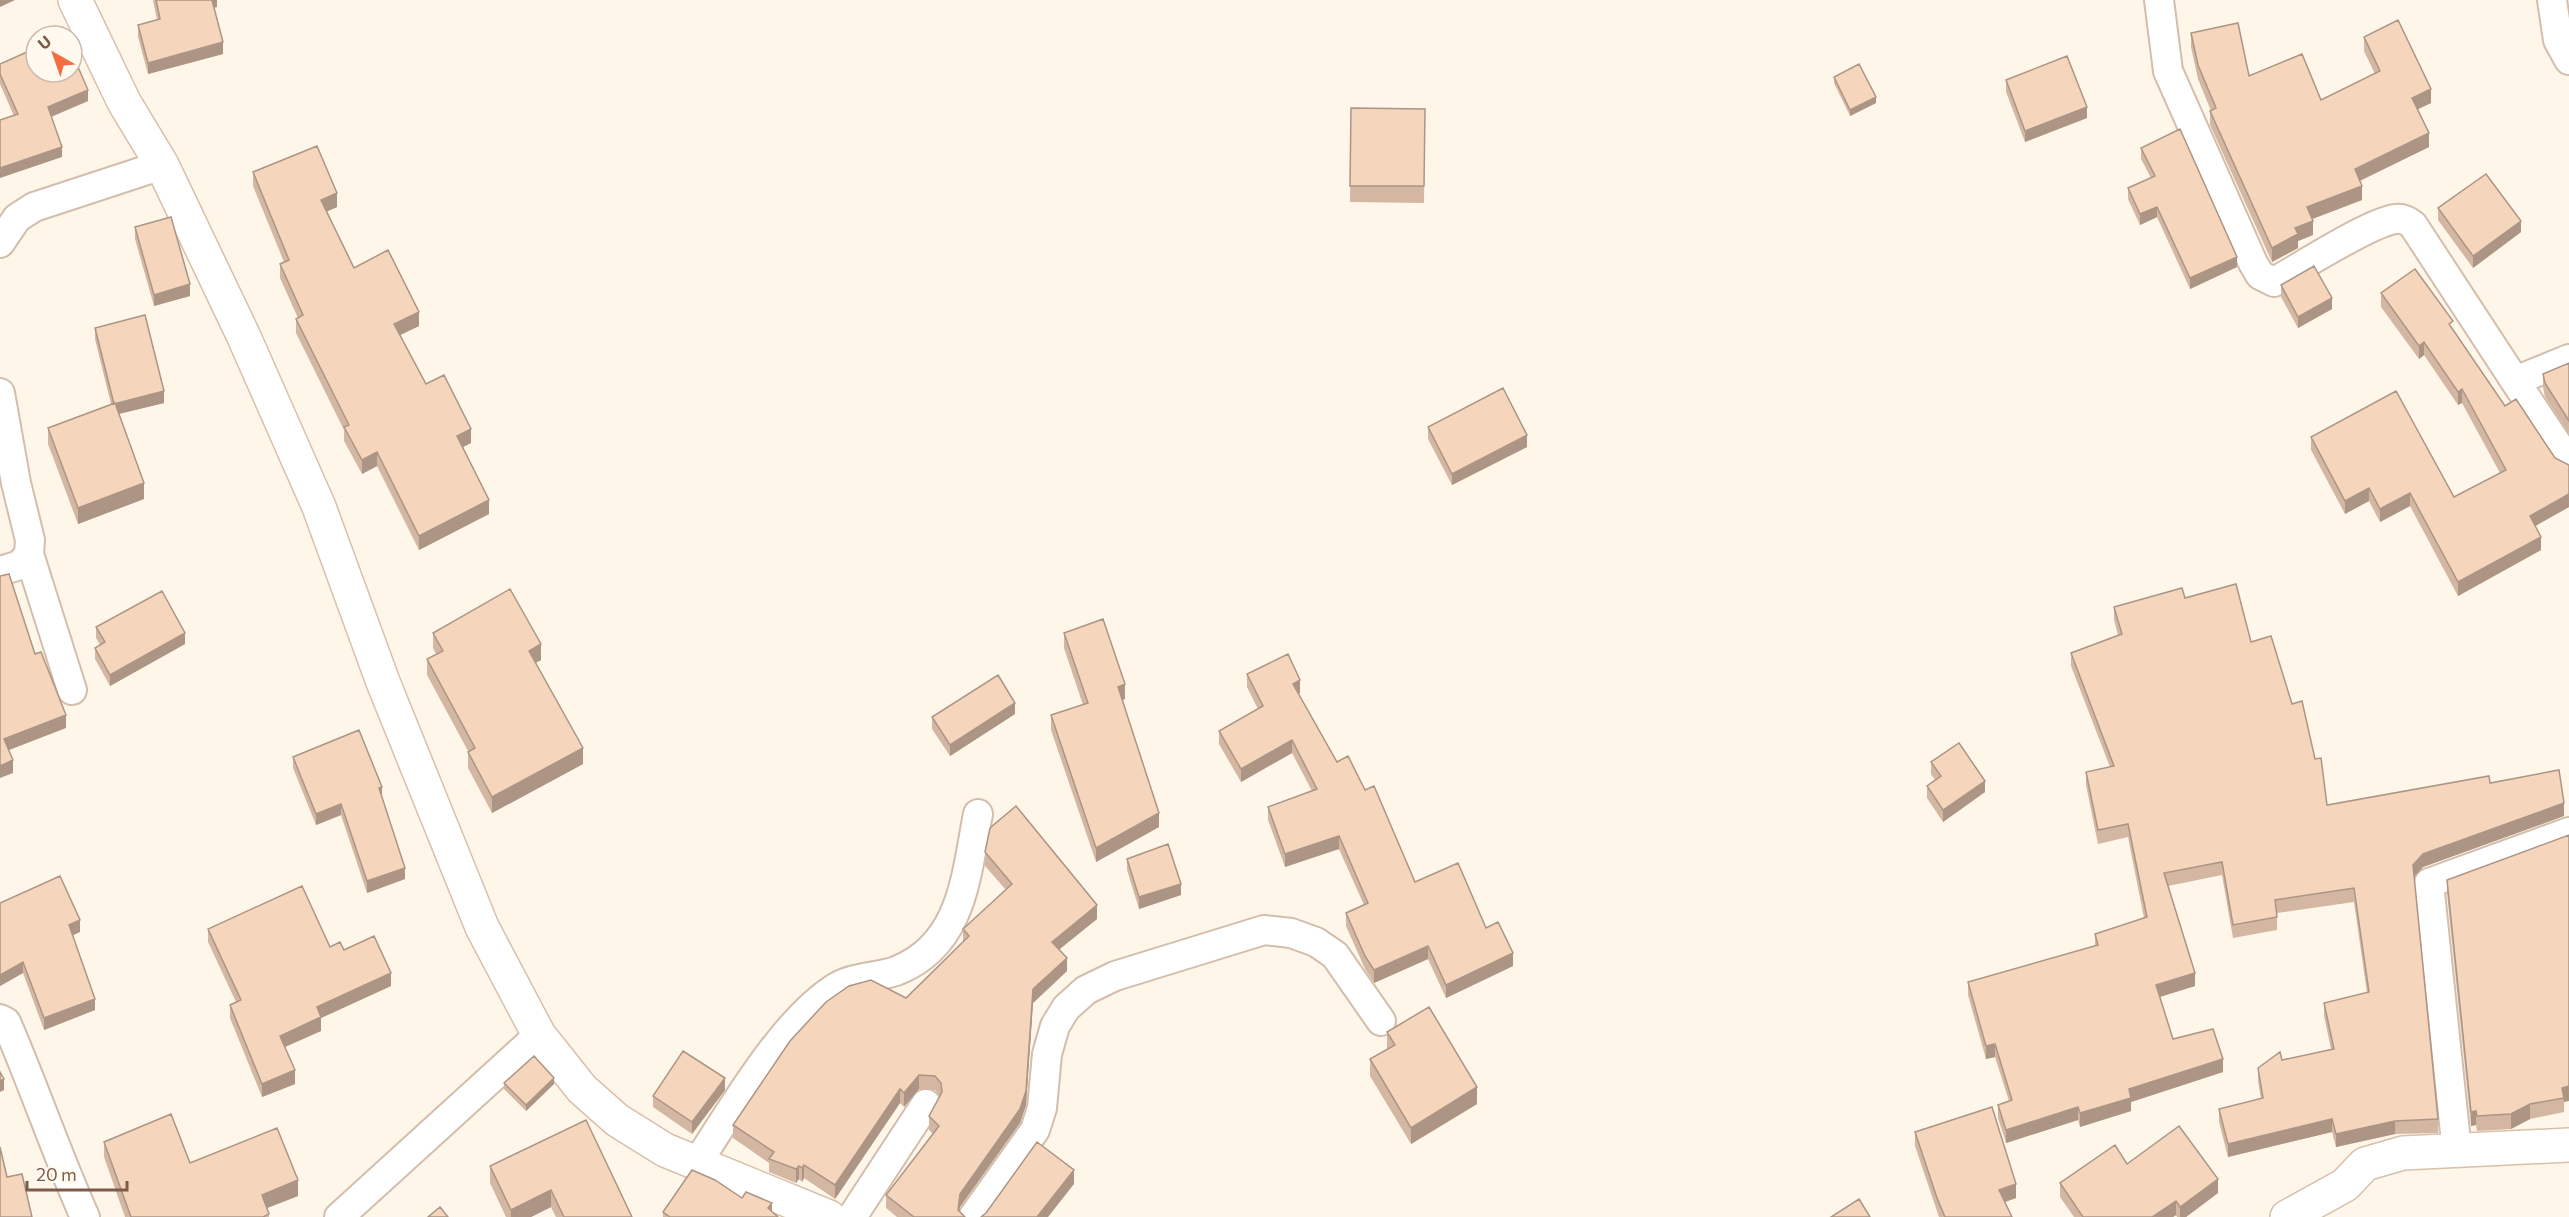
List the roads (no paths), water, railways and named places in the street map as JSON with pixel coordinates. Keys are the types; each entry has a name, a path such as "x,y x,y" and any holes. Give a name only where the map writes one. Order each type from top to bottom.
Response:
{"street":[{"path":"75,0 124,102 162,165 244,337 319,507 383,682 482,927 539,1035 582,1089 617,1120 665,1150 815,1214"},
{"path":"2159,0 2168,71 2260,275 2274,282 2364,232 2394,219 2408,221 2413,225 2569,462"},
{"path":"2552,0 2558,40 2569,60"},
{"path":"0,243 17,218 34,207 162,165"},
{"path":"2515,381 2569,359"},
{"path":"0,393 15,483 30,540 28,554 72,690"},
{"path":"0,571 20,565 28,554"},
{"path":"697,1163 752,1079 783,1038 810,1009 835,988 858,978 895,972 915,962 939,943 955,916 966,878 978,814"},
{"path":"2457,1152 2429,883 2569,832"},
{"path":"973,1217 1035,1130 1042,1108 1047,1054 1055,1026 1066,1008 1086,990 1105,981 1264,930 1291,933 1316,942 1335,955 1381,1021"},
{"path":"2,1015 25,1066 58,1158 85,1217"},
{"path":"339,1217 539,1035"},
{"path":"852,1217 926,1104"},
{"path":"2287,1217 2310,1202 2344,1185 2365,1164 2403,1153 2457,1152 2569,1144"}]}
